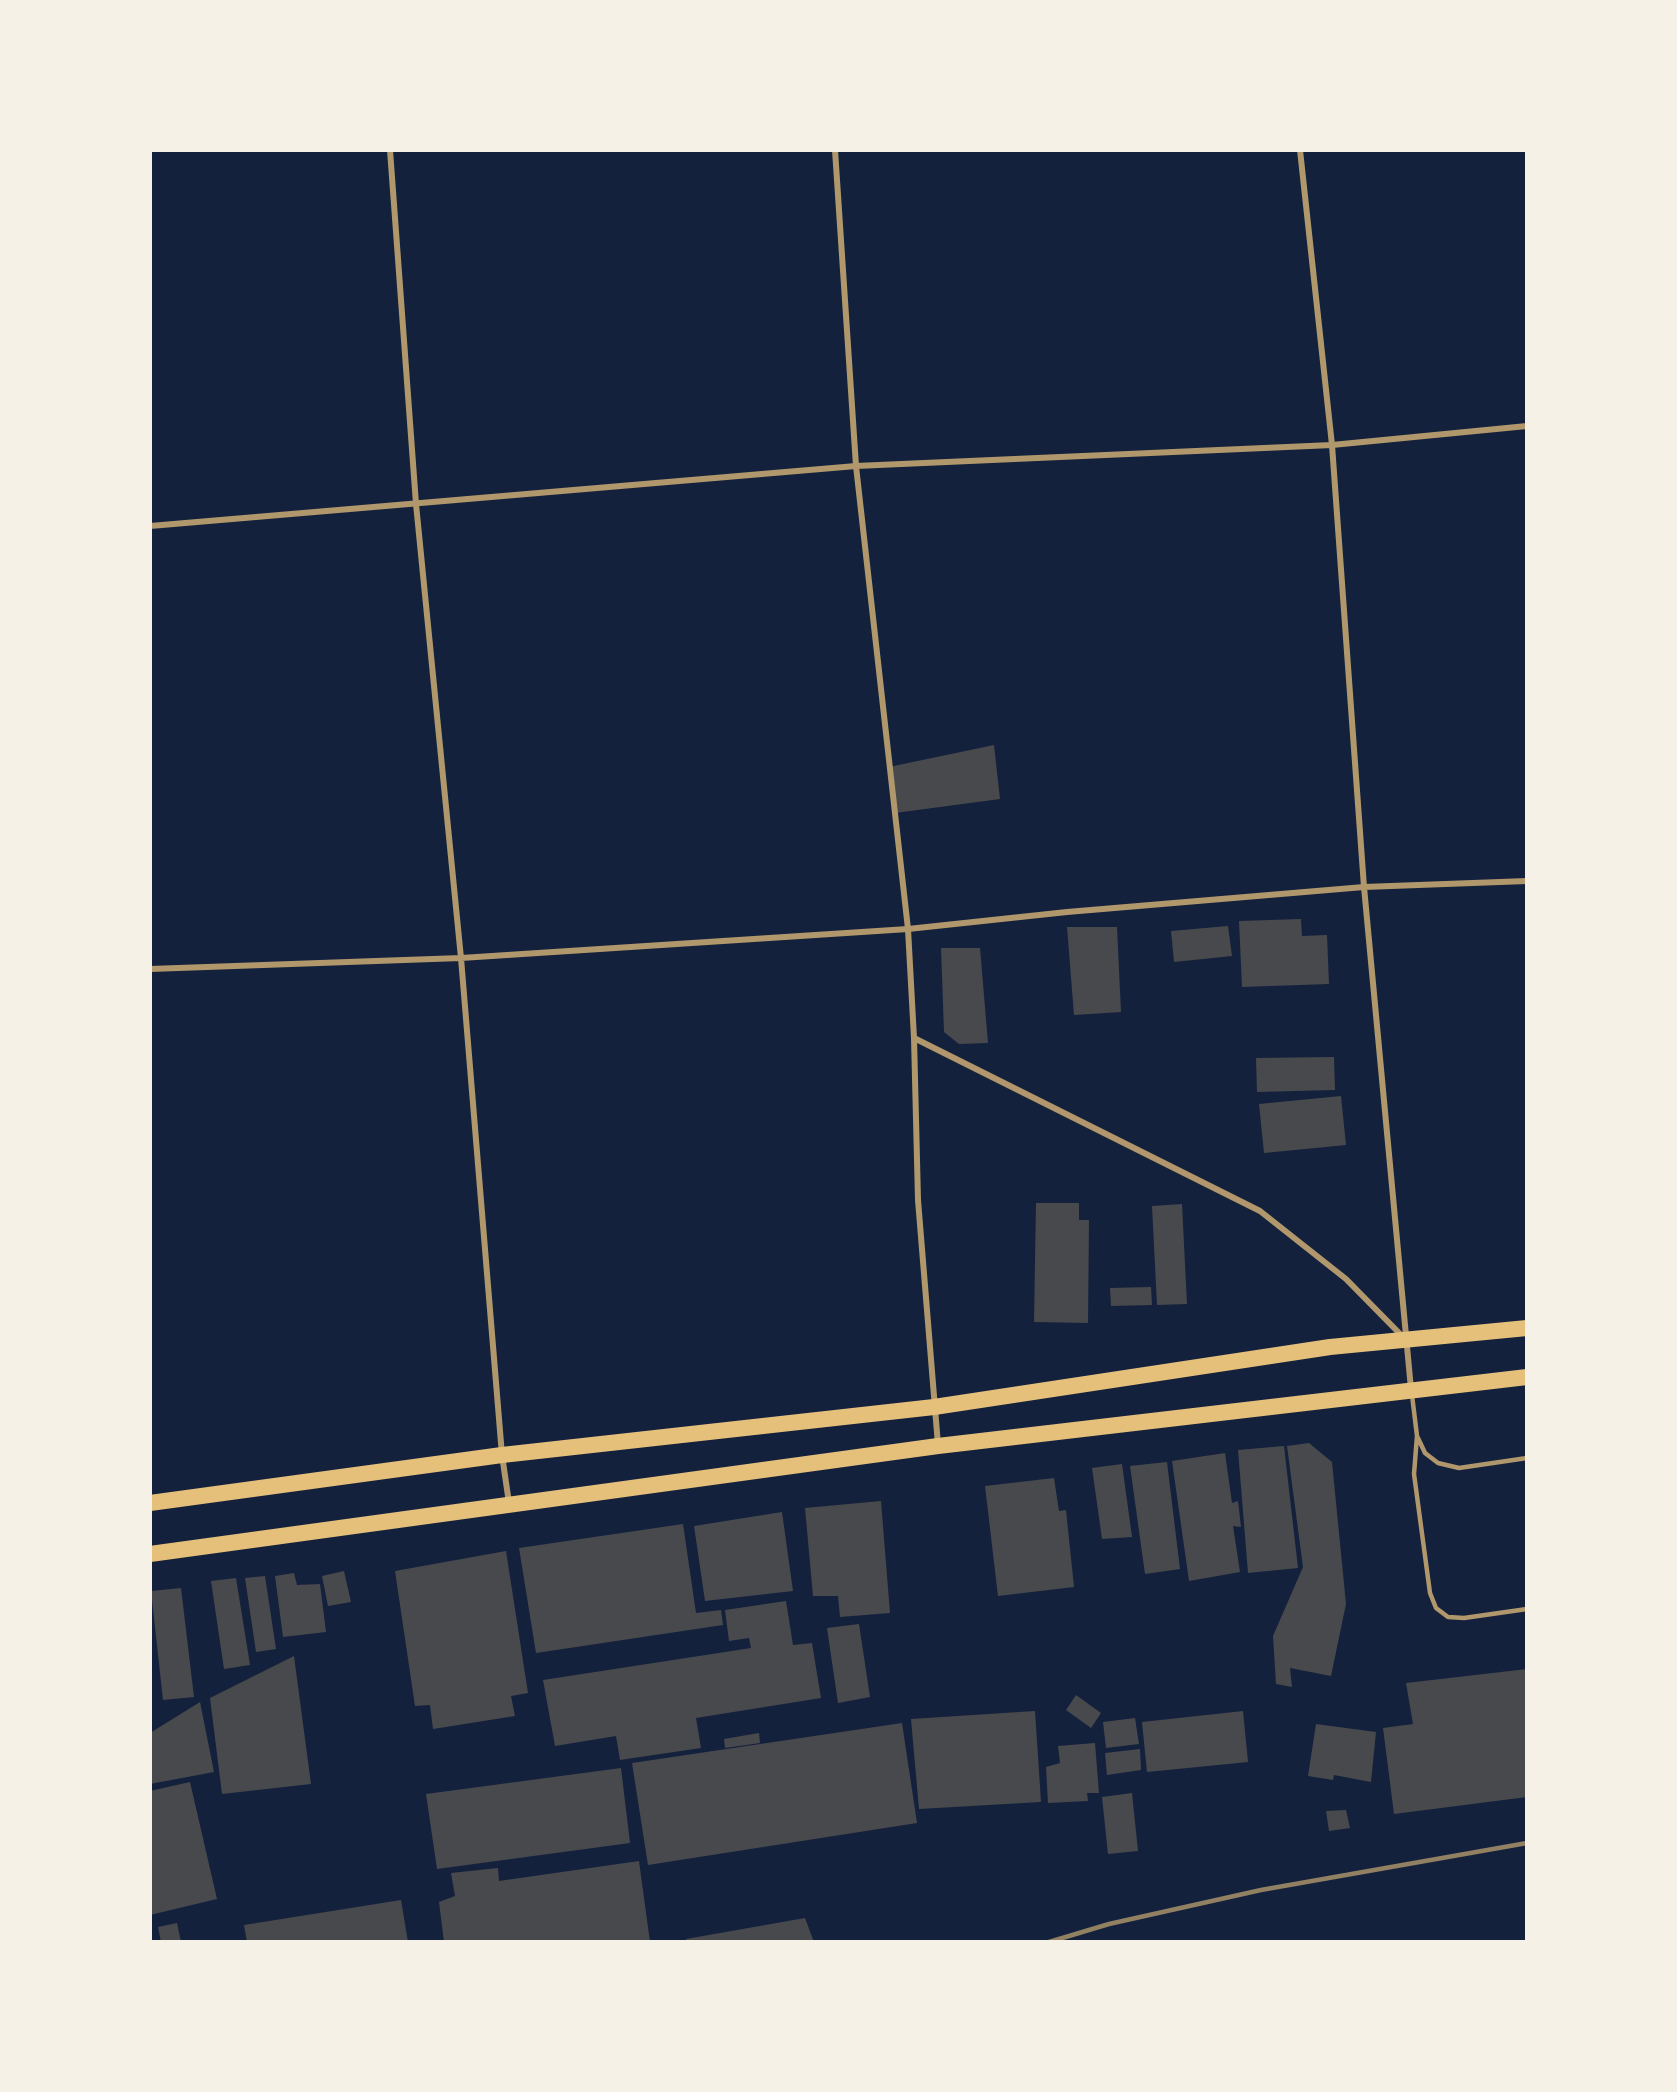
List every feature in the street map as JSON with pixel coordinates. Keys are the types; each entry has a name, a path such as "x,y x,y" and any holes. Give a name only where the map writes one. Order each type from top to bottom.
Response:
{"highway":[{"path":"150,1503 502,1455 934,1407 1330,1347 1527,1328"},
{"path":"150,1554 938,1446 1527,1377"}],"street":[{"path":"390,150 416,504 461,958 502,1455 509,1505"},
{"path":"835,150 856,466 908,929 914,1038 918,1200 938,1446"},
{"path":"1300,150 1332,445 1364,887 1411,1390"},
{"path":"150,526 856,466 1332,445 1527,426"},
{"path":"150,969 461,958 908,929 1067,912 1364,887 1527,881"},
{"path":"914,1038 1260,1211 1346,1279 1406,1340"}],"lane":[{"path":"1411,1390 1417,1436 1414,1474 1430,1593 1436,1608 1448,1617 1464,1618 1527,1609"},
{"path":"1417,1436 1425,1453 1438,1463 1459,1468 1527,1458"}],"building":[{"path":"994,745 1000,799 895,813 889,767"},
{"path":"1301,919 1302,936 1327,935 1329,984 1242,987 1239,921"},
{"path":"1228,926 1232,956 1174,962 1171,931"},
{"path":"1067,927 1117,927 1121,1012 1074,1015"},
{"path":"941,948 980,948 988,1043 959,1044 944,1032"},
{"path":"1334,1057 1335,1090 1257,1092 1256,1058"},
{"path":"1341,1096 1346,1145 1264,1153 1259,1104"},
{"path":"1036,1203 1079,1203 1079,1220 1089,1220 1088,1323 1034,1322"},
{"path":"1182,1204 1187,1304 1157,1305 1152,1206"},
{"path":"1151,1287 1152,1305 1111,1306 1110,1288"},
{"path":"1309,1443 1332,1462 1346,1604 1331,1676 1290,1668 1292,1687 1276,1684 1273,1636 1303,1567 1287,1446"},
{"path":"1284,1446 1298,1568 1248,1573 1238,1450"},
{"path":"1225,1453 1232,1503 1238,1501 1241,1527 1233,1526 1240,1572 1189,1581 1172,1461"},
{"path":"1167,1462 1180,1569 1145,1574 1130,1466"},
{"path":"1122,1464 1132,1537 1102,1539 1092,1468"},
{"path":"1054,1478 1059,1511 1066,1510 1074,1587 998,1596 985,1486"},
{"path":"881,1501 890,1613 840,1617 838,1596 813,1596 805,1508"},
{"path":"782,1512 793,1591 705,1601 694,1526"},
{"path":"683,1524 696,1613 721,1610 723,1625 536,1653 519,1548"},
{"path":"506,1551 528,1693 511,1696 515,1716 433,1729 430,1705 415,1706 395,1571"},
{"path":"344,1571 351,1602 328,1606 322,1576"},
{"path":"294,1573 297,1585 320,1584 326,1632 283,1637 275,1576"},
{"path":"265,1576 276,1649 256,1652 245,1578"},
{"path":"236,1578 250,1665 224,1669 211,1581"},
{"path":"181,1588 194,1697 163,1700 151,1591"},
{"path":"786,1601 793,1645 812,1643 821,1698 696,1718 701,1748 620,1760 616,1736 555,1746 543,1680 751,1648 749,1638 729,1641 725,1610"},
{"path":"859,1624 870,1697 838,1703 827,1628"},
{"path":"294,1656 311,1784 222,1794 210,1698"},
{"path":"1527,1669 1527,1797 1394,1814 1383,1728 1413,1724 1406,1683"},
{"path":"1076,1695 1101,1713 1091,1728 1066,1710"},
{"path":"200,1702 214,1772 150,1784 150,1733"},
{"path":"1035,1711 1041,1802 919,1809 911,1719"},
{"path":"1243,1711 1248,1762 1147,1772 1142,1722"},
{"path":"1135,1718 1139,1744 1106,1748 1103,1722"},
{"path":"902,1723 917,1823 648,1865 632,1763"},
{"path":"1316,1724 1376,1732 1371,1782 1334,1775 1333,1780 1308,1776"},
{"path":"759,1733 760,1743 725,1748 724,1739"},
{"path":"1095,1743 1099,1793 1087,1793 1088,1801 1048,1803 1046,1767 1060,1763 1058,1746"},
{"path":"1140,1749 1141,1770 1107,1775 1105,1753"},
{"path":"621,1768 630,1843 437,1869 426,1794"},
{"path":"190,1782 217,1899 150,1915 150,1791"},
{"path":"1132,1793 1138,1851 1108,1854 1102,1797"},
{"path":"1346,1810 1350,1828 1329,1831 1326,1811"},
{"path":"639,1861 650,1942 444,1942 439,1902 455,1896 451,1873 498,1868 499,1881"},
{"path":"401,1900 408,1942 247,1942 244,1925"},
{"path":"805,1918 814,1942 686,1942 686,1939"},
{"path":"177,1923 181,1942 161,1942 158,1927"}],"railway":[{"path":"1049,1942 1109,1924 1261,1890 1527,1843"}]}
